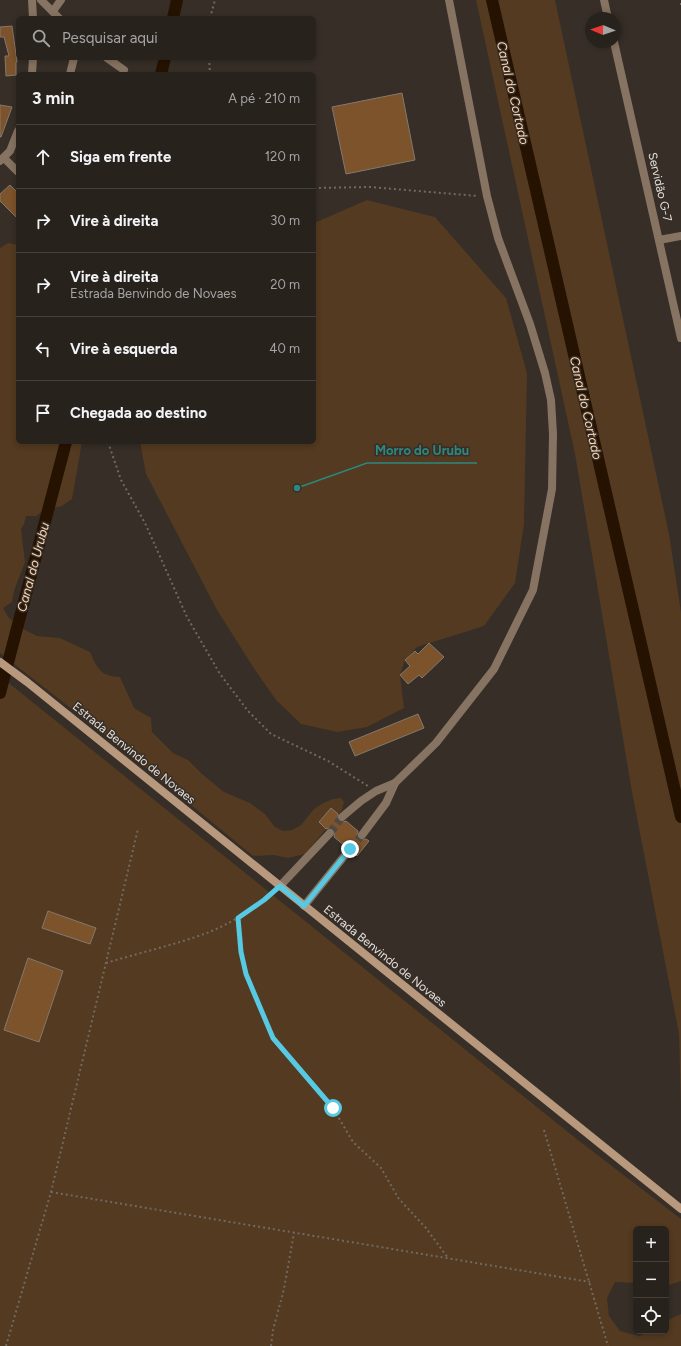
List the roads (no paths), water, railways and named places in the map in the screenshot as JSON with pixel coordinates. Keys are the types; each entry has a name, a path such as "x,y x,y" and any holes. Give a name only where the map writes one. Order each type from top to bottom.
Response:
{"street":[{"path":"32,0 33,16"},
{"path":"41,0 57,16"},
{"path":"53,12 61,0"},
{"path":"362,834 386,803 395,784 436,744 494,669 533,590 552,489 553,434 551,400 545,373 530,324 498,238 487,196 449,0"},
{"path":"604,0 607,12"},
{"name":"Servidão G-7","path":"615,48 681,338"},
{"path":"32,72 33,60"},
{"path":"70,72 74,60"},
{"path":"110,60 124,70"},
{"path":"16,142 14,152 2,160 16,170"},
{"path":"659,240 681,236"},
{"name":"Estrada Benvindo de Novaes","path":"0,662 27,682 681,1209"},
{"path":"342,818 376,791 395,784"},
{"path":"280,886 330,833"},
{"path":"304,906 350,849"}],"waterway":[{"name":"Canal do Urubu","path":"173,16 177,0"},
{"name":"Canal do Cortado","path":"492,0 681,817"},
{"name":"Canal do Urubu","path":"162,72 164,60"},
{"name":"Canal do Urubu","path":"0,693 65,444"}],"tunnel":[{"path":"330,833 342,817"},
{"path":"350,849 362,835"}],"place":[{"name":"Morro do Urubu","path":"297,488"}]}
